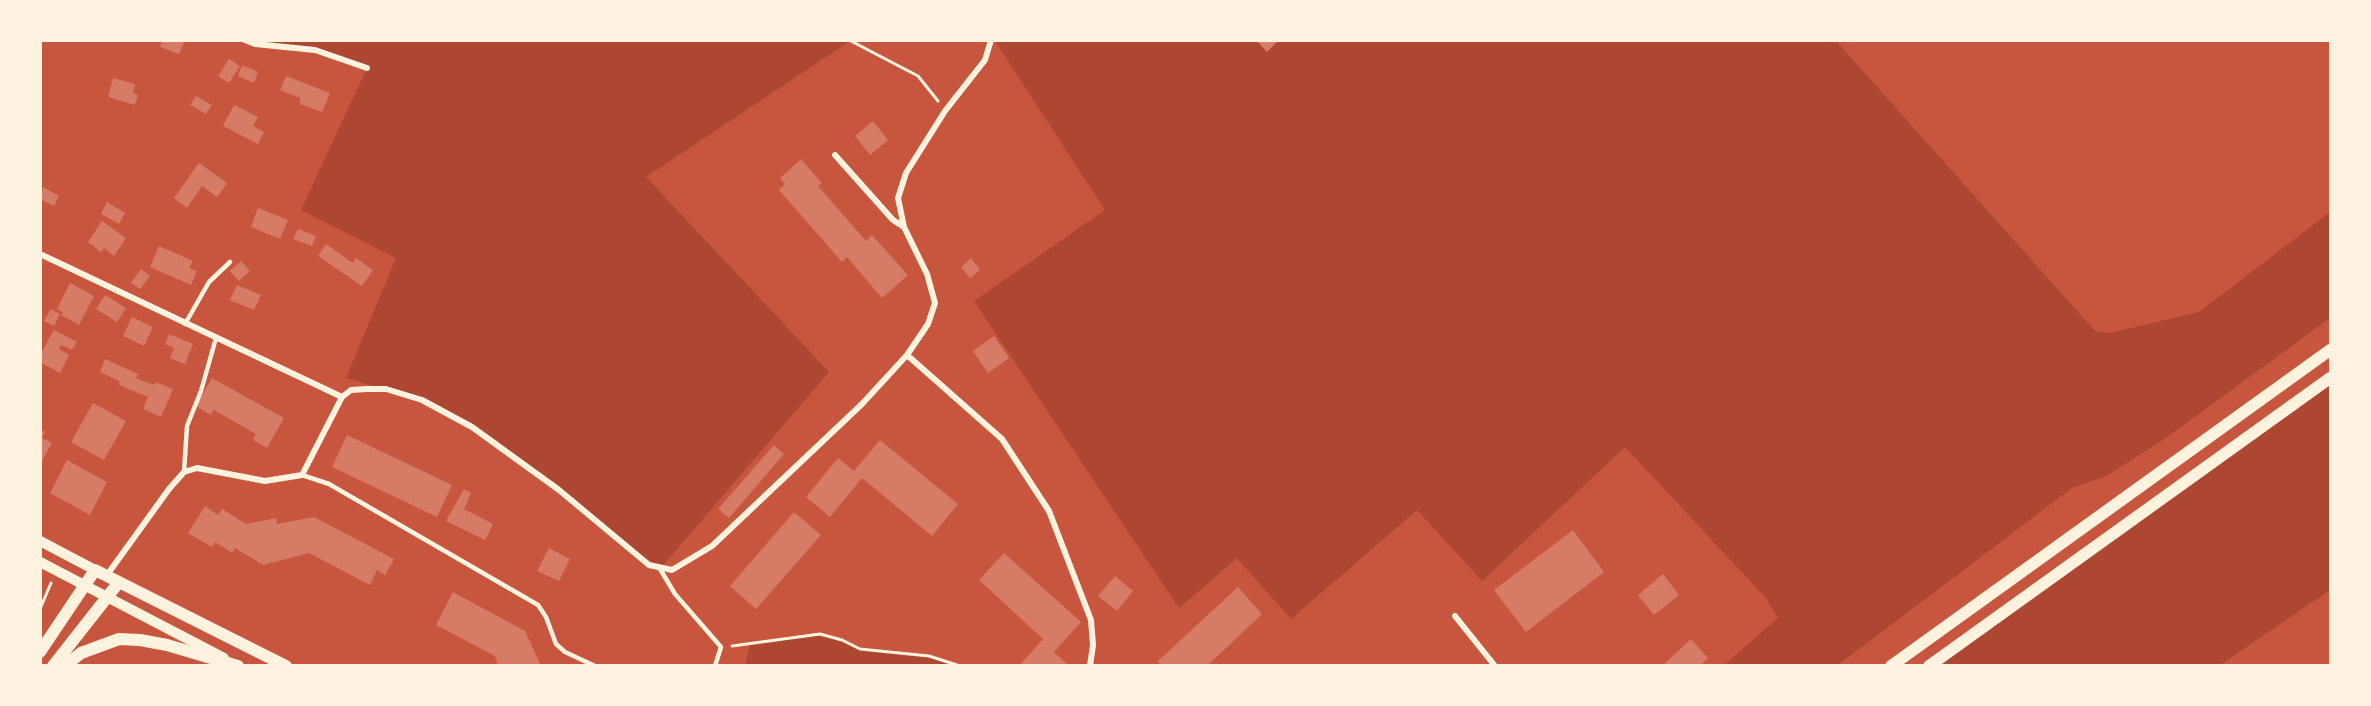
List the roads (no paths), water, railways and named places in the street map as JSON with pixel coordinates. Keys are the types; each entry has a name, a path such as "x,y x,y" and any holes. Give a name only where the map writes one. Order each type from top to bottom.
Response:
{"main road":[{"path":"1891,666 2331,350"},
{"path":"1929,666 2331,378"},
{"path":"40,652 85,586 101,573 286,666"},
{"path":"53,666 119,582"},
{"path":"66,666 81,653 119,639 167,645 235,664"}],"street":[{"path":"246,40 255,44 315,50 367,68"},
{"path":"40,541 101,573 184,472 197,468 265,481 302,475 342,397 351,390 386,389 422,400 482,434 559,490 649,565 672,570 712,546 862,404 907,356 928,324 935,303 927,274 904,227 898,198 906,173 945,111 985,60 991,40"},
{"path":"835,155 893,220 904,227"},
{"path":"40,254 342,397"},
{"path":"907,356 1002,439 1049,511 1091,620 1093,645 1090,666"},
{"path":"40,562 235,664"},
{"path":"1455,616 1495,666"}],"lane":[{"path":"185,324 209,282 230,262"},
{"path":"184,472 187,426 201,391 216,338"},
{"path":"302,475 329,484 538,605 546,617 556,644 565,652 595,666"},
{"path":"660,569 675,594 722,647 715,666"}]}
